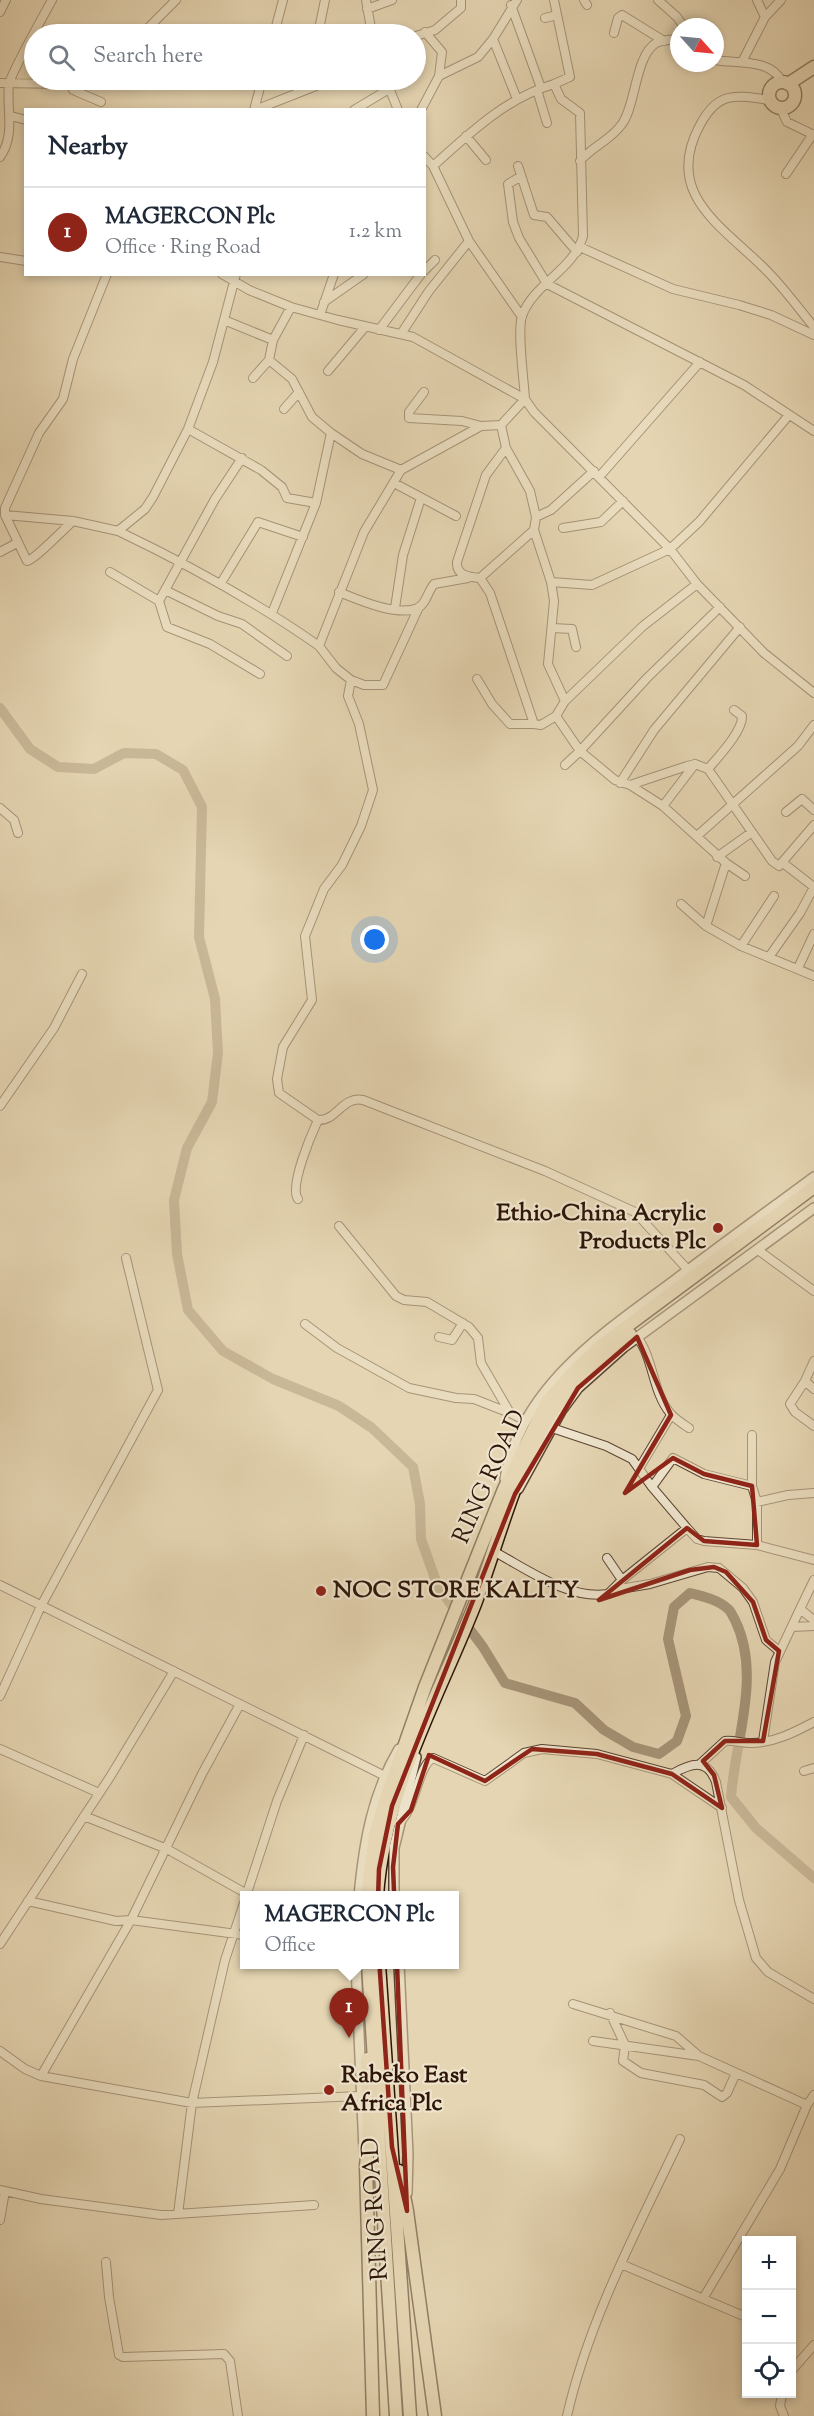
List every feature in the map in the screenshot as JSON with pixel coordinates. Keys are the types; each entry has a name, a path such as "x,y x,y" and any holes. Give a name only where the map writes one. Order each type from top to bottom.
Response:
{"main road":[{"path":"788,87 792,103 781,109 775,107 769,100 771,87 788,87 810,71"},
{"name":"RING ROAD","path":"377,1891 379,1869 392,1806 444,1640 538,1418 572,1373 603,1344 814,1187"},
{"name":"RING ROAD","path":"368,1891 375,1835 414,1733 458,1645 475,1603 493,1551 509,1491 519,1478 547,1420 573,1383 612,1347 814,1197"},
{"name":"RING ROAD","path":"368,1969 389,2269 396,2416"},
{"name":"RING ROAD","path":"379,1969 410,2416"},
{"path":"370,1992 366,2043 369,2138 366,2166 373,2416"},
{"path":"392,2147 407,2211 435,2416"}],"street":[{"path":"0,12 6,0"},
{"path":"39,24 52,0"},
{"path":"152,24 176,0"},
{"path":"277,24 284,0"},
{"path":"320,24 325,0"},
{"path":"370,24 366,4 392,0"},
{"path":"426,32 435,30 447,21 461,8 461,0"},
{"path":"424,392 409,412 409,418 462,421 481,426 501,425 525,399 522,317 469,241 428,161 466,136 494,113 539,89 570,77 554,0"},
{"path":"658,0 678,18"},
{"path":"757,0 765,17"},
{"path":"742,62 765,17 781,0"},
{"path":"439,76 478,57 493,39 514,3"},
{"path":"514,3 547,123"},
{"path":"544,18 557,15"},
{"path":"614,33 618,18 622,15 664,41"},
{"path":"421,108 439,76 442,52 426,33"},
{"path":"493,39 518,99"},
{"path":"580,161 611,137 625,121 644,62 656,43 670,40"},
{"path":"0,157 7,140 10,117 9,82 24,53"},
{"path":"724,61 742,62 771,70 788,87"},
{"path":"0,83 24,82"},
{"path":"522,317 547,284 579,249 583,223 580,113 561,99 554,84"},
{"path":"73,90 101,102"},
{"path":"255,108 259,90"},
{"path":"259,108 305,90"},
{"path":"365,106 388,90"},
{"path":"389,90 397,108"},
{"path":"769,100 730,96 711,108 692,142 686,165 687,176 701,204 744,251 769,272 814,327"},
{"path":"781,109 787,122 813,134 786,174"},
{"path":"10,117 24,120"},
{"path":"466,136 486,160"},
{"path":"518,166 534,216 547,218 579,249 673,289 750,308 814,335"},
{"path":"520,177 508,184 513,222 526,251 547,284 744,385 814,431"},
{"path":"401,334 429,291 469,241"},
{"path":"0,256 24,261"},
{"path":"426,269 435,260"},
{"path":"73,521 47,542 30,561 24,559 5,515 6,502 39,433 63,399 73,359 105,276"},
{"path":"320,315 333,276"},
{"path":"324,302 361,276"},
{"path":"379,330 420,276"},
{"path":"118,531 145,509 188,429 213,362 236,278 257,293 291,306 365,327 401,334 423,342 525,399 534,412 670,549 697,584 786,673 814,693"},
{"path":"253,378 269,360 273,340 291,306"},
{"path":"224,320 273,340"},
{"path":"328,371 365,327"},
{"path":"269,360 292,379 312,417 331,434 362,454 401,470"},
{"path":"536,517 551,510 596,474 700,362"},
{"path":"284,409 299,392"},
{"path":"551,582 592,585 670,549 699,522 789,415"},
{"path":"501,425 506,448 528,486 536,517 534,530 551,582 554,601 548,664 565,701"},
{"path":"319,646 364,532 401,470 481,426"},
{"path":"188,429 242,458 282,487 287,498 316,503"},
{"path":"272,613 316,503 331,434"},
{"path":"468,578 459,571 457,562 486,475 506,448"},
{"path":"159,601 215,499 242,458"},
{"path":"394,483 456,516"},
{"path":"395,608 403,555 421,498"},
{"path":"563,528 601,522 623,501"},
{"path":"5,515 73,521 118,531 181,561 272,613 319,646 336,668 351,681 364,685 383,685 419,607 434,584 480,578 534,530"},
{"path":"221,583 258,522 303,537"},
{"path":"0,552 17,543"},
{"path":"110,572 159,601 167,627 210,644 260,674"},
{"path":"480,578 490,593 534,724"},
{"path":"477,679 492,704 510,724 541,725 556,716 565,701 643,626 697,584"},
{"path":"165,590 218,616 242,624 287,656"},
{"path":"339,592 376,607 419,607"},
{"path":"565,765 647,678 720,607"},
{"path":"620,783 654,730 740,627"},
{"path":"552,628 572,629 576,647"},
{"path":"351,681 348,696 358,724 373,790 361,826 342,865 324,889 305,936 312,1000 283,1047 277,1079 279,1093 318,1120 324,1120 351,1100 363,1100 545,1171 635,1212 688,1270"},
{"path":"708,769 724,751 742,722 742,716 734,710"},
{"path":"556,716 580,751 620,783 630,786 663,806 717,857 745,876"},
{"path":"697,836 798,746 814,725"},
{"path":"630,786 695,764 708,769 772,861 779,866 814,825"},
{"path":"663,806 695,764"},
{"path":"786,812 802,800 814,810"},
{"path":"0,808 14,820 18,833"},
{"path":"717,857 752,832"},
{"path":"769,957 800,913 814,887 783,863"},
{"path":"706,926 726,864"},
{"path":"741,946 774,896"},
{"path":"681,904 706,926 741,946 814,976"},
{"path":"798,968 814,934"},
{"path":"0,1106 54,1028 82,974"},
{"path":"298,1199 294,1185 318,1120"},
{"path":"509,1491 511,1456 526,1421 548,1387 586,1348 814,1177"},
{"path":"509,1491 578,1388 636,1337 814,1208"},
{"path":"339,1226 396,1296 404,1300 427,1302 464,1323 478,1338 481,1363 510,1413"},
{"path":"758,1250 814,1291"},
{"path":"0,1696 41,1606 158,1390 126,1258"},
{"path":"439,1337 452,1341 464,1323"},
{"path":"305,1324 337,1348 408,1388 456,1398 474,1399 526,1421"},
{"path":"636,1337 643,1346 663,1402 671,1415 689,1428"},
{"path":"814,1361 805,1381 790,1404 795,1413 814,1426"},
{"path":"805,1381 814,1389"},
{"path":"640,1467 671,1415"},
{"path":"552,1428 606,1446 632,1459 640,1467 652,1487 697,1539 757,1545 814,1560"},
{"path":"752,1435 753,1486 757,1502 757,1545"},
{"path":"652,1487 674,1458 704,1474 753,1486"},
{"path":"757,1502 788,1495 814,1493"},
{"path":"493,1551 565,1589 600,1595 614,1590 621,1580 687,1528"},
{"path":"607,1558 621,1580"},
{"path":"614,1590 650,1584 690,1570 719,1568 743,1588 753,1602 769,1645 779,1651"},
{"path":"763,1741 772,1674 779,1651 814,1580"},
{"path":"0,1586 383,1775"},
{"path":"800,1609 814,1620"},
{"path":"792,1627 814,1626"},
{"path":"0,1944 99,1793 174,1671"},
{"path":"41,2076 131,1920 202,1774 240,1704"},
{"path":"700,1764 722,1743 763,1741 790,1734 814,1722"},
{"path":"360,1891 365,1844 383,1775 414,1733"},
{"path":"394,1891 394,1848 414,1733"},
{"path":"248,1891 277,1801 304,1736"},
{"path":"0,1749 99,1793"},
{"path":"398,1824 411,1810 426,1765 432,1758 485,1781 524,1754 542,1749 597,1754 672,1773 722,1808"},
{"path":"672,1773 693,1763 700,1764 714,1775 739,1900 756,1958 768,1972 814,1999"},
{"path":"804,1771 814,1768"},
{"path":"84,1816 167,1849 240,1891"},
{"path":"28,1901 116,1921 131,1920 240,1935"},
{"path":"178,2214 192,2103 225,1960 240,1916"},
{"path":"356,1969 360,2096 366,2166"},
{"path":"399,1969 408,2154 407,2211"},
{"path":"573,2004 610,2013 676,2036 699,2056 807,2105"},
{"path":"610,2013 625,2045 622,2055 626,2066 666,2080 704,2085 722,2097 727,2094 735,2073"},
{"path":"592,2041 699,2056"},
{"path":"0,2050 30,2072 41,2076 192,2103 360,2096"},
{"path":"704,2297 780,2169 807,2105 814,2095"},
{"path":"567,2416 587,2348 621,2264 680,2139"},
{"path":"0,2220 3,2191 52,2201 161,2215 315,2205"},
{"path":"106,2262 109,2297 119,2355 123,2357 224,2354 230,2361 238,2416"},
{"path":"621,2264 742,2315"},
{"path":"796,2365 814,2345"},
{"path":"781,2398 780,2406 784,2416"}],"highlighted area":[{"path":"637,1337 671,1415 625,1493 673,1458 704,1474 752,1486 757,1545 704,1541 687,1528 599,1600 690,1570 714,1567 726,1572 753,1602 766,1640 779,1651 763,1741 725,1741 703,1761 714,1775 722,1808 672,1774 597,1754 532,1749 485,1781 429,1755 411,1810 398,1824 393,1867 407,2211 392,2147 377,1929 379,1869 392,1806 515,1494 578,1388"}],"waterway":[{"path":"0,708 30,749 58,767 94,769 124,753 156,754 183,770 202,807 199,937 215,999 218,1053 212,1102 187,1148 174,1200 177,1254 188,1310 223,1351 273,1379 339,1406 372,1428 413,1467 420,1504 421,1539 438,1587 483,1647 505,1683 575,1703 604,1730 633,1747 659,1754 677,1741 686,1716 668,1639 674,1607 690,1593 715,1601 729,1610 743,1641 747,1685 731,1797 756,1828 814,1878"}],"place":[{"name":"Ethio-China Acrylic Products Plc","path":"718,1228"},
{"name":"NOC STORE KALITY","path":"321,1591"},
{"name":"MAGERCON Plc","path":"349,2038"},
{"name":"Rabeko East Africa Plc","path":"329,2090"}]}
